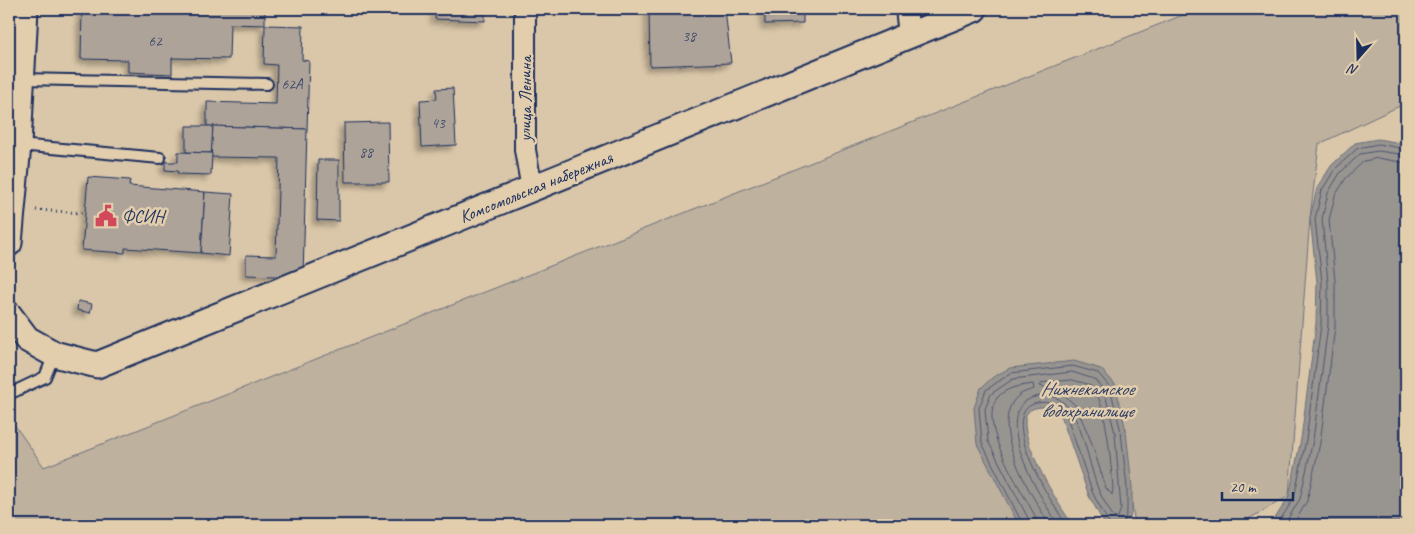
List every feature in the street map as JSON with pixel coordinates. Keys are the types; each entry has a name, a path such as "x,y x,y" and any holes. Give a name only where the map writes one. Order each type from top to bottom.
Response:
{"street":[{"path":"9,243 18,144 25,9"},
{"name":"улица Ленина","path":"525,9 525,150 532,189"},
{"path":"906,9 909,34"},
{"name":"Комсомольская набережная","path":"54,354 97,365 974,9"},
{"path":"9,314 27,339 54,354"}],"lane":[{"path":"22,79 267,84"},
{"path":"18,144 160,158"},
{"path":"9,394 45,377 54,354"}],"path":[{"path":"12,208 85,213"}],"shaded area":[{"path":"1198,9 1406,9 1406,103 1319,144 1310,218 1289,496 1238,525 1135,525 1115,384 974,408 1024,525 9,525 9,417 44,467"}],"water":[{"path":"1378,139 1406,144 1406,525 1271,525 1289,496 1301,439 1316,324 1317,282 1310,218 1317,188 1331,166 1355,143"},
{"name":"Нижнекамское водохранилище","path":"1074,361 1101,369 1115,384 1126,431 1132,487 1132,512 1127,525 1105,525 1089,496 1061,416 1051,407 1041,407 1030,410 1026,415 1025,426 1028,440 1049,488 1073,525 1019,525 977,444 974,408 981,388 993,377 1010,368"}],"building":[{"path":"82,9 265,9 265,25 230,24 229,59 172,58 172,74 128,72 128,60 81,59"},
{"path":"436,9 485,9 485,21 435,19"},
{"path":"649,9 725,9 731,63 650,66"},
{"path":"765,9 803,9 803,23 765,24"},
{"path":"265,25 303,26 302,60 309,61 307,129 207,126 207,102 276,104 277,65 264,64"},
{"path":"453,88 456,145 422,147 420,100 437,99 436,89"},
{"path":"388,122 389,182 345,182 344,123"},
{"path":"186,126 213,126 212,153 186,152"},
{"path":"213,126 307,129 303,277 246,275 246,255 276,256 279,158 211,157"},
{"path":"178,152 212,153 211,175 178,174 178,171 165,170 165,162 178,162"},
{"path":"318,160 339,160 339,221 317,220"},
{"path":"88,177 130,180 129,186 205,192 201,253 125,248 125,253 82,250"},
{"path":"205,192 233,194 229,256 201,253"},
{"path":"78,301 92,304 90,313 77,310"}],"place":[{"name":"ФСИН","path":"106,216"}]}
